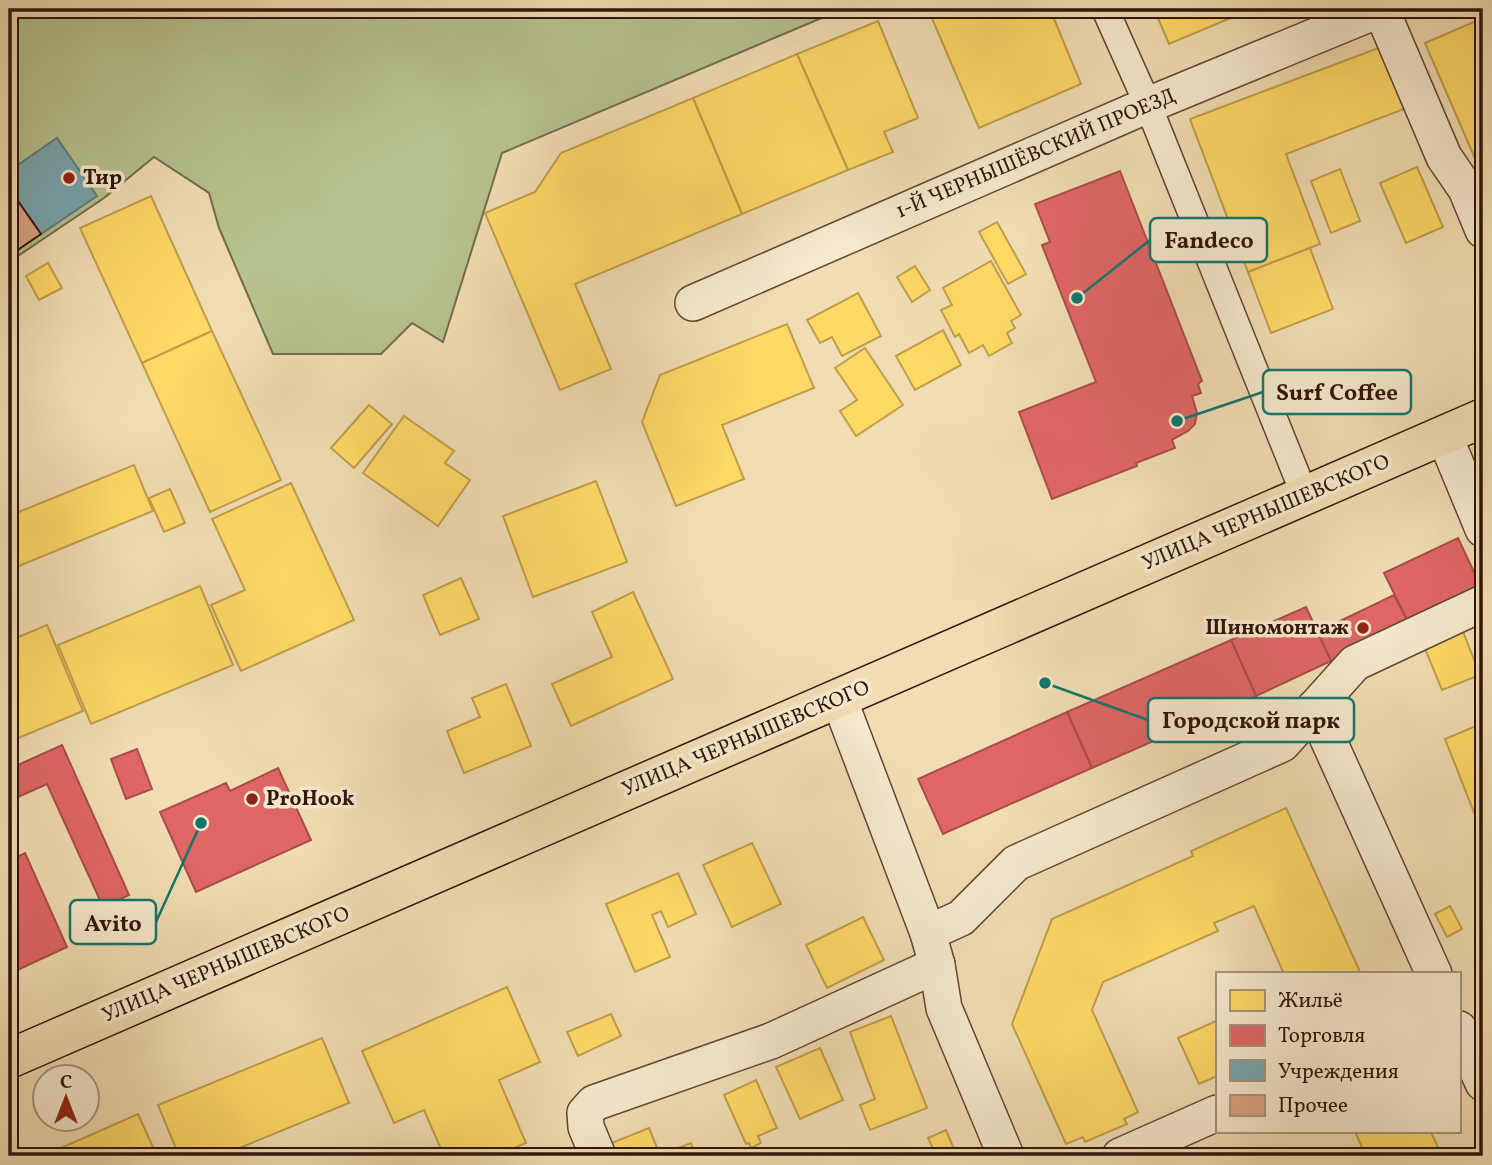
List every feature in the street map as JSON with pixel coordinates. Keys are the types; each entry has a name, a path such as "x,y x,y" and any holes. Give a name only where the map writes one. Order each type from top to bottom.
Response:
{"main road":[{"name":"УЛИЦА ЧЕРНЫШЕВСКОГО","path":"9,1059 1483,418"}],"street":[{"path":"1105,9 1148,105 1305,496"},
{"path":"1381,9 1444,157 1466,189 1483,230"},
{"name":"1-Й ЧЕРНЫШЁВСКИЙ ПРОЕЗД","path":"692,303 1148,105 1381,9"},
{"path":"1444,435 1483,529"},
{"path":"598,1156 586,1127 585,1113 594,1103 771,1041 933,949 1016,863 1282,744 1354,663 1483,603"},
{"path":"839,699 933,949 944,1008 1006,1156"},
{"path":"1314,708 1433,972"},
{"path":"1460,1031 1483,1083"},
{"path":"1121,1156 1216,1113"}],"green space":[{"path":"9,9 843,9 502,153 443,342 412,323 381,354 273,354 219,228 209,193 154,157 104,198 9,262"}],"building: Жильё":[{"path":"928,9 1016,9 1019,15 1033,9 1050,9 1081,84 979,128"},
{"path":"1154,9 1252,9 1169,44"},
{"path":"1483,18 1483,177 1425,43"},
{"path":"878,21 918,118 884,132 893,152 848,170 797,54"},
{"path":"1381,47 1404,109 1286,154 1320,244 1248,272 1190,119"},
{"path":"797,54 848,170 742,214 693,98"},
{"path":"693,98 742,214 575,284 611,369 560,390 485,213 535,192 561,153"},
{"path":"1417,167 1443,227 1406,243 1380,183"},
{"path":"1340,169 1360,221 1331,233 1311,181"},
{"path":"151,196 212,331 142,363 80,228"},
{"path":"997,222 1026,274 1008,284 979,232"},
{"path":"1310,248 1333,309 1271,333 1248,272"},
{"path":"991,261 1021,315 1011,321 1015,328 1007,333 1012,343 989,356 983,345 969,353 959,334 955,337 941,310 952,305 943,288"},
{"path":"48,263 62,288 39,300 26,276"},
{"path":"915,266 930,290 912,302 897,277"},
{"path":"858,293 881,336 842,356 832,337 820,343 807,320"},
{"path":"787,324 814,388 722,425 744,479 676,506 642,422 660,375"},
{"path":"943,330 961,365 915,390 896,356"},
{"path":"212,331 281,480 210,512 142,363"},
{"path":"865,348 903,405 856,436 840,411 857,400 835,368"},
{"path":"369,405 392,424 354,468 331,448"},
{"path":"404,416 454,451 445,463 470,480 438,526 363,473"},
{"path":"134,465 153,511 9,570 9,516"},
{"path":"596,481 627,562 533,597 503,516"},
{"path":"291,483 354,620 241,671 211,605 245,590 212,519"},
{"path":"170,489 185,523 164,532 149,498"},
{"path":"461,578 479,619 440,635 423,595"},
{"path":"200,586 233,665 91,724 58,645"},
{"path":"633,592 673,679 571,726 552,684 612,657 592,612"},
{"path":"47,625 83,711 9,742 9,641"},
{"path":"1462,629 1480,675 1442,690 1423,644"},
{"path":"506,684 531,746 464,773 447,731 480,717 472,698"},
{"path":"1483,723 1483,818 1477,820 1445,739"},
{"path":"1286,808 1360,972 1283,972 1254,906 1214,923 1218,931 1103,982 1092,1010 1138,1112 1124,1119 1127,1124 1085,1142 1083,1137 1066,1144 1012,1024 1052,919 1193,856 1191,851"},
{"path":"752,843 781,904 732,927 703,865"},
{"path":"678,873 696,914 668,927 661,911 652,915 670,957 635,972 606,904"},
{"path":"1450,906 1462,929 1447,937 1435,914"},
{"path":"863,917 884,960 827,988 806,945"},
{"path":"507,987 540,1062 499,1080 526,1143 495,1156 444,1156 424,1110 394,1123 362,1051"},
{"path":"611,1014 621,1036 578,1056 567,1032"},
{"path":"891,1016 927,1108 870,1130 860,1105 875,1099 850,1032"},
{"path":"1216,1021 1216,1076 1199,1084 1178,1038"},
{"path":"322,1038 349,1103 220,1156 179,1156 158,1105"},
{"path":"820,1048 843,1100 800,1119 776,1067"},
{"path":"756,1080 777,1128 758,1136 761,1143 751,1148 749,1143 746,1144 724,1095"},
{"path":"138,1114 157,1156 43,1156 93,1134 102,1134 102,1130"},
{"path":"649,1128 660,1155 691,1143 696,1156 614,1156 609,1144"},
{"path":"946,1130 957,1156 928,1156 935,1153 928,1138"},
{"path":"1356,1134 1432,1134 1442,1156 1366,1156"}],"building: Торговля":[{"path":"1120,171 1202,381 1198,384 1201,393 1192,396 1197,413 1195,424 1172,440 1175,448 1052,499 1019,412 1096,382 1042,245 1050,242 1035,204"},
{"path":"1458,538 1482,589 1409,624 1384,573"},
{"name":"Шиномонтаж","path":"1394,595 1409,624 1331,661 1317,632"},
{"path":"1306,607 1331,661 1256,696 1231,640"},
{"path":"1231,640 1256,696 1092,768 1067,712"},
{"path":"1067,712 1092,768 943,834 918,779"},
{"path":"62,745 129,895 103,907 47,784 9,801 9,769"},
{"path":"137,749 152,789 126,799 111,759"},
{"path":"278,768 311,840 196,892 160,812 226,783 230,791"},
{"path":"25,853 67,947 9,974 9,861"}],"building: Учреждения":[{"path":"57,138 97,196 41,234 9,188 9,171"}],"building: Прочее":[{"path":"9,188 41,234 9,256"}],"place":[{"name":"Тир","path":"69,178"},
{"name":"Fandeco","path":"1077,298"},
{"name":"Surf Coffee","path":"1177,421"},
{"name":"Шиномонтаж","path":"1363,628"},
{"name":"Городской парк","path":"1045,683"},
{"name":"ProHook","path":"252,799"},
{"name":"Avito","path":"201,823"}]}
